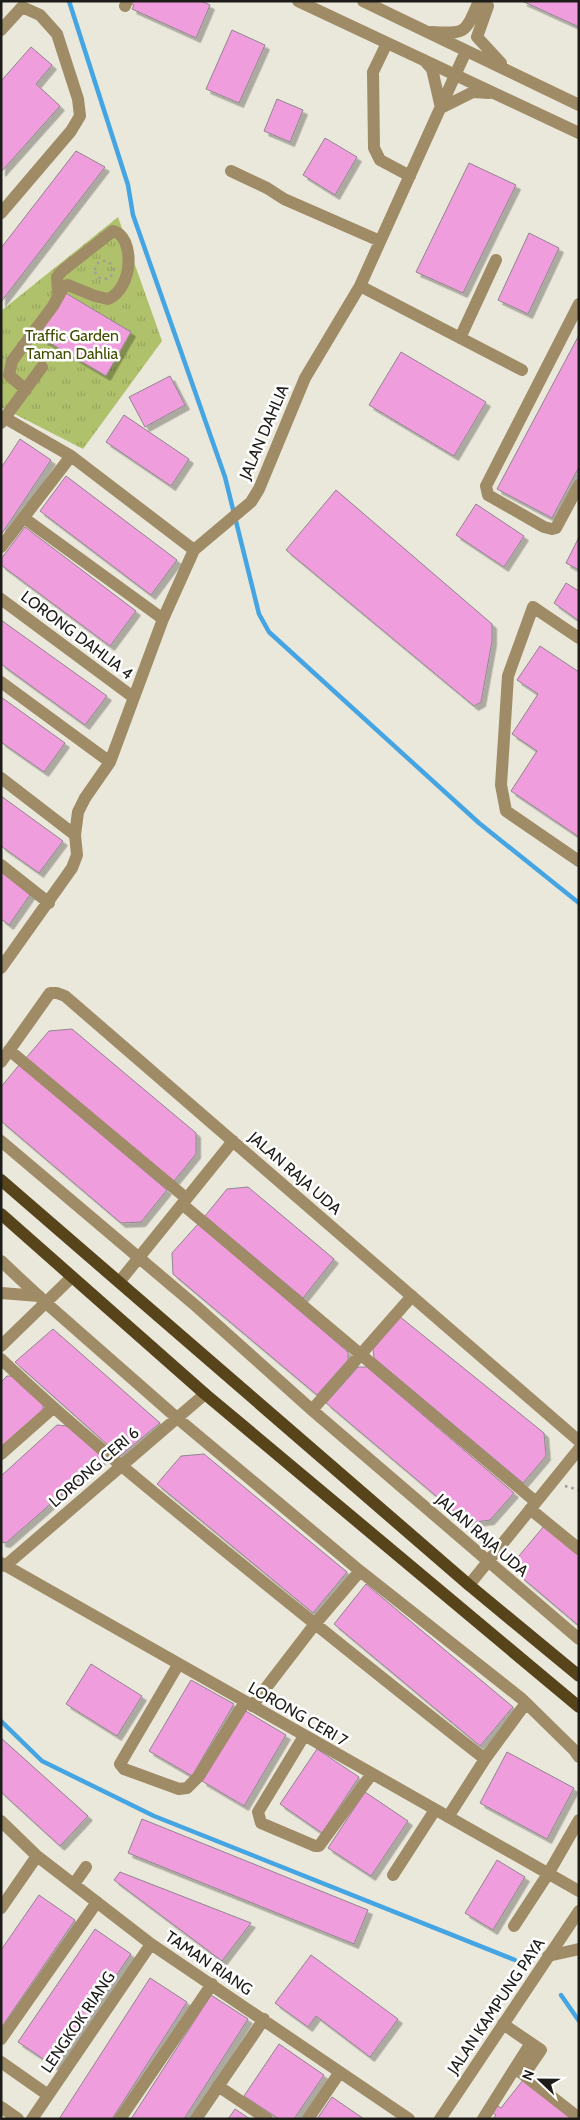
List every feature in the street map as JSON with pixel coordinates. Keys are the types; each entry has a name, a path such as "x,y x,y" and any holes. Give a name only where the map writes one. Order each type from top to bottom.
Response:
{"main road":[{"path":"1,1180 469,1585 579,1676"},
{"path":"1,1214 205,1394 579,1707"}],"street":[{"path":"298,1 579,133"},
{"path":"363,1 579,105"},
{"path":"429,32 458,33 464,30 484,4"},
{"path":"484,4 477,36 496,59 513,72"},
{"path":"1,30 22,7 40,15 57,34 78,99 80,116 71,131 1,214"},
{"path":"387,43 373,72 374,148 380,160 410,176"},
{"name":"JALAN DAHLIA","path":"1,968 49,903 72,868 77,855 74,835 78,812 85,798 110,762 163,619 194,550 250,502 262,482 305,378 360,286 466,51"},
{"path":"424,60 432,69 441,108 473,92 495,93"},
{"path":"231,171 267,188 284,200 380,240"},
{"path":"26,390 9,375 12,361 53,306 58,292 57,277 113,231 118,232 124,244 128,264 128,275 120,292 108,299 103,299 68,285 58,292"},
{"path":"460,338 496,260"},
{"path":"360,286 522,370"},
{"path":"579,304 486,486 486,491 488,495 544,528 552,529 556,528 579,485"},
{"path":"42,367 3,421 71,456 194,550"},
{"path":"1,547 71,456"},
{"path":"24,518 163,619"},
{"name":"LORONG DAHLIA 4","path":"1,599 133,697"},
{"path":"579,638 533,606 508,676 501,785 506,811 579,861"},
{"path":"1,682 110,762"},
{"path":"1,778 74,835"},
{"path":"1,865 49,903"},
{"name":"JALAN RAJA UDA","path":"1,1062 50,993 57,992 65,996 579,1441"},
{"path":"9,1050 361,1355 533,1506 579,1549"},
{"path":"120,1281 233,1140"},
{"name":"JALAN RAJA UDA","path":"1,1141 196,1306 312,1410 579,1639"},
{"path":"1,1261 42,1300 177,1418 360,1571 526,1702 579,1757"},
{"path":"1,1346 42,1300 72,1277"},
{"path":"1,1293 42,1300"},
{"path":"312,1410 412,1296"},
{"path":"1,1359 53,1408 121,1466 315,1624 486,1759"},
{"name":"LORONG CERI 6","path":"3,1564 205,1394"},
{"path":"1,1454 53,1408"},
{"path":"469,1585 579,1449"},
{"name":"LORONG CERI 7","path":"3,1564 371,1775 579,1891"},
{"path":"178,1665 120,1764 124,1769 178,1789 187,1788 199,1776 248,1704 360,1571"},
{"path":"448,1817 526,1702"},
{"path":"304,1736 258,1812 262,1823 319,1846 371,1775"},
{"path":"393,1875 435,1810"},
{"path":"514,1926 548,1874 579,1820"},
{"name":"TAMAN RIANG","path":"1,1822 37,1856 150,1944 264,2019 409,2119"},
{"path":"1,1908 37,1856"},
{"path":"74,1884 86,1867"},
{"path":"1,2039 97,1902"},
{"name":"JALAN KAMPUNG PAYA","path":"440,2119 578,1913"},
{"name":"LENGKOK RIANG","path":"32,2119 150,1944"},
{"path":"548,1956 579,1949"},
{"path":"120,2119 212,1984"},
{"path":"196,2119 264,2019"},
{"path":"482,2119 519,2072 536,2046 503,2024"},
{"path":"1,2062 48,2095"},
{"path":"308,2119 340,2072"},
{"path":"519,2072 579,2118"},
{"path":"218,2086 267,2119"},
{"path":"1,2107 18,2119"}],"path":[{"path":"106,261 111,264 112,270 108,277 101,278 96,273 96,265 100,262 106,261"}],"green space":[{"name":"Traffic Garden Taman Dahlia","path":"118,217 162,341 83,449 1,407 1,311"}],"building":[{"path":"130,1 201,1 210,5 196,38 132,9 134,5 129,3"},
{"path":"522,1 579,1 579,27"},
{"path":"232,30 265,45 239,103 206,89"},
{"path":"31,47 52,65 36,84 60,106 1,172 1,81"},
{"path":"277,99 303,110 290,142 264,131"},
{"path":"325,138 357,157 335,195 303,175"},
{"path":"76,151 105,167 1,302 1,248"},
{"path":"469,163 516,185 463,293 416,272"},
{"path":"529,233 559,248 528,314 498,300"},
{"path":"64,292 131,332 106,376 38,336"},
{"path":"579,335 579,467 552,518 497,489"},
{"path":"401,352 486,402 454,456 369,405"},
{"path":"170,376 185,405 145,427 129,397"},
{"path":"124,415 189,459 171,486 106,442"},
{"path":"20,439 51,460 1,535 1,468"},
{"path":"66,476 177,560 151,595 40,511"},
{"path":"336,490 492,624 492,641 481,702 474,706 286,550"},
{"path":"476,504 524,536 504,567 456,535"},
{"path":"25,527 136,611 110,646 1,565 1,559"},
{"path":"579,537 579,570 566,563"},
{"path":"566,583 579,591 579,621 554,603"},
{"path":"1,620 107,696 85,725 1,664"},
{"path":"540,646 579,672 579,837 511,791 537,751 512,734 538,694 517,680"},
{"path":"1,697 65,743 44,772 1,742"},
{"path":"1,796 63,841 39,873 1,846"},
{"path":"1,869 32,892 9,925 1,919"},
{"path":"72,1029 196,1133 196,1154 174,1181 26,1058 49,1031"},
{"path":"19,1065 167,1190 141,1222 121,1223 1,1121 1,1087"},
{"path":"248,1187 334,1259 303,1298 205,1216 227,1189"},
{"path":"198,1224 348,1352 348,1360 317,1395 173,1274 172,1253"},
{"path":"399,1316 544,1433 546,1456 523,1483 374,1358 373,1349"},
{"path":"53,1329 160,1423 120,1456 15,1362"},
{"path":"358,1367 367,1367 514,1493 490,1520 468,1523 326,1403"},
{"path":"7,1376 12,1376 43,1404 43,1412 1,1450 1,1382"},
{"path":"57,1425 68,1426 103,1458 6,1543 1,1542 1,1476"},
{"path":"204,1454 347,1572 313,1613 157,1484 181,1456"},
{"path":"544,1526 579,1555 579,1626 520,1576 518,1557"},
{"path":"366,1584 513,1707 480,1746 334,1624"},
{"path":"91,1664 142,1696 117,1736 66,1704"},
{"path":"191,1680 234,1704 192,1776 149,1751"},
{"path":"244,1710 286,1735 244,1806 202,1781"},
{"path":"1,1738 88,1816 60,1846 1,1792"},
{"path":"317,1749 359,1777 322,1833 280,1804"},
{"path":"507,1752 574,1788 547,1839 480,1803"},
{"path":"365,1792 408,1821 371,1876 328,1848"},
{"path":"142,1819 368,1910 354,1944 128,1853"},
{"path":"497,1860 525,1877 493,1930 465,1913"},
{"path":"120,1872 251,1923 222,1961 114,1880"},
{"path":"39,1895 75,1920 1,2028 1,1950"},
{"path":"95,1929 131,1954 54,2066 18,2042"},
{"path":"311,1955 398,2019 370,2057 316,2016 308,2027 275,2003"},
{"path":"150,1978 187,2002 112,2119 59,2119"},
{"path":"211,1995 248,2019 184,2119 131,2119"},
{"path":"279,2044 324,2075 294,2119 279,2119 244,2096"},
{"path":"523,2080 574,2119 493,2119 496,2115 491,2112 496,2105 501,2108"},
{"path":"332,2097 364,2119 317,2119"},
{"path":"235,2109 250,2119 228,2119"}],"waterway":[{"path":"69,1 128,185 133,215 225,477 259,614 269,632 479,823 579,903"},
{"path":"1,1721 42,1761 154,1816 515,1960"},
{"path":"561,1995 579,2021"}]}
